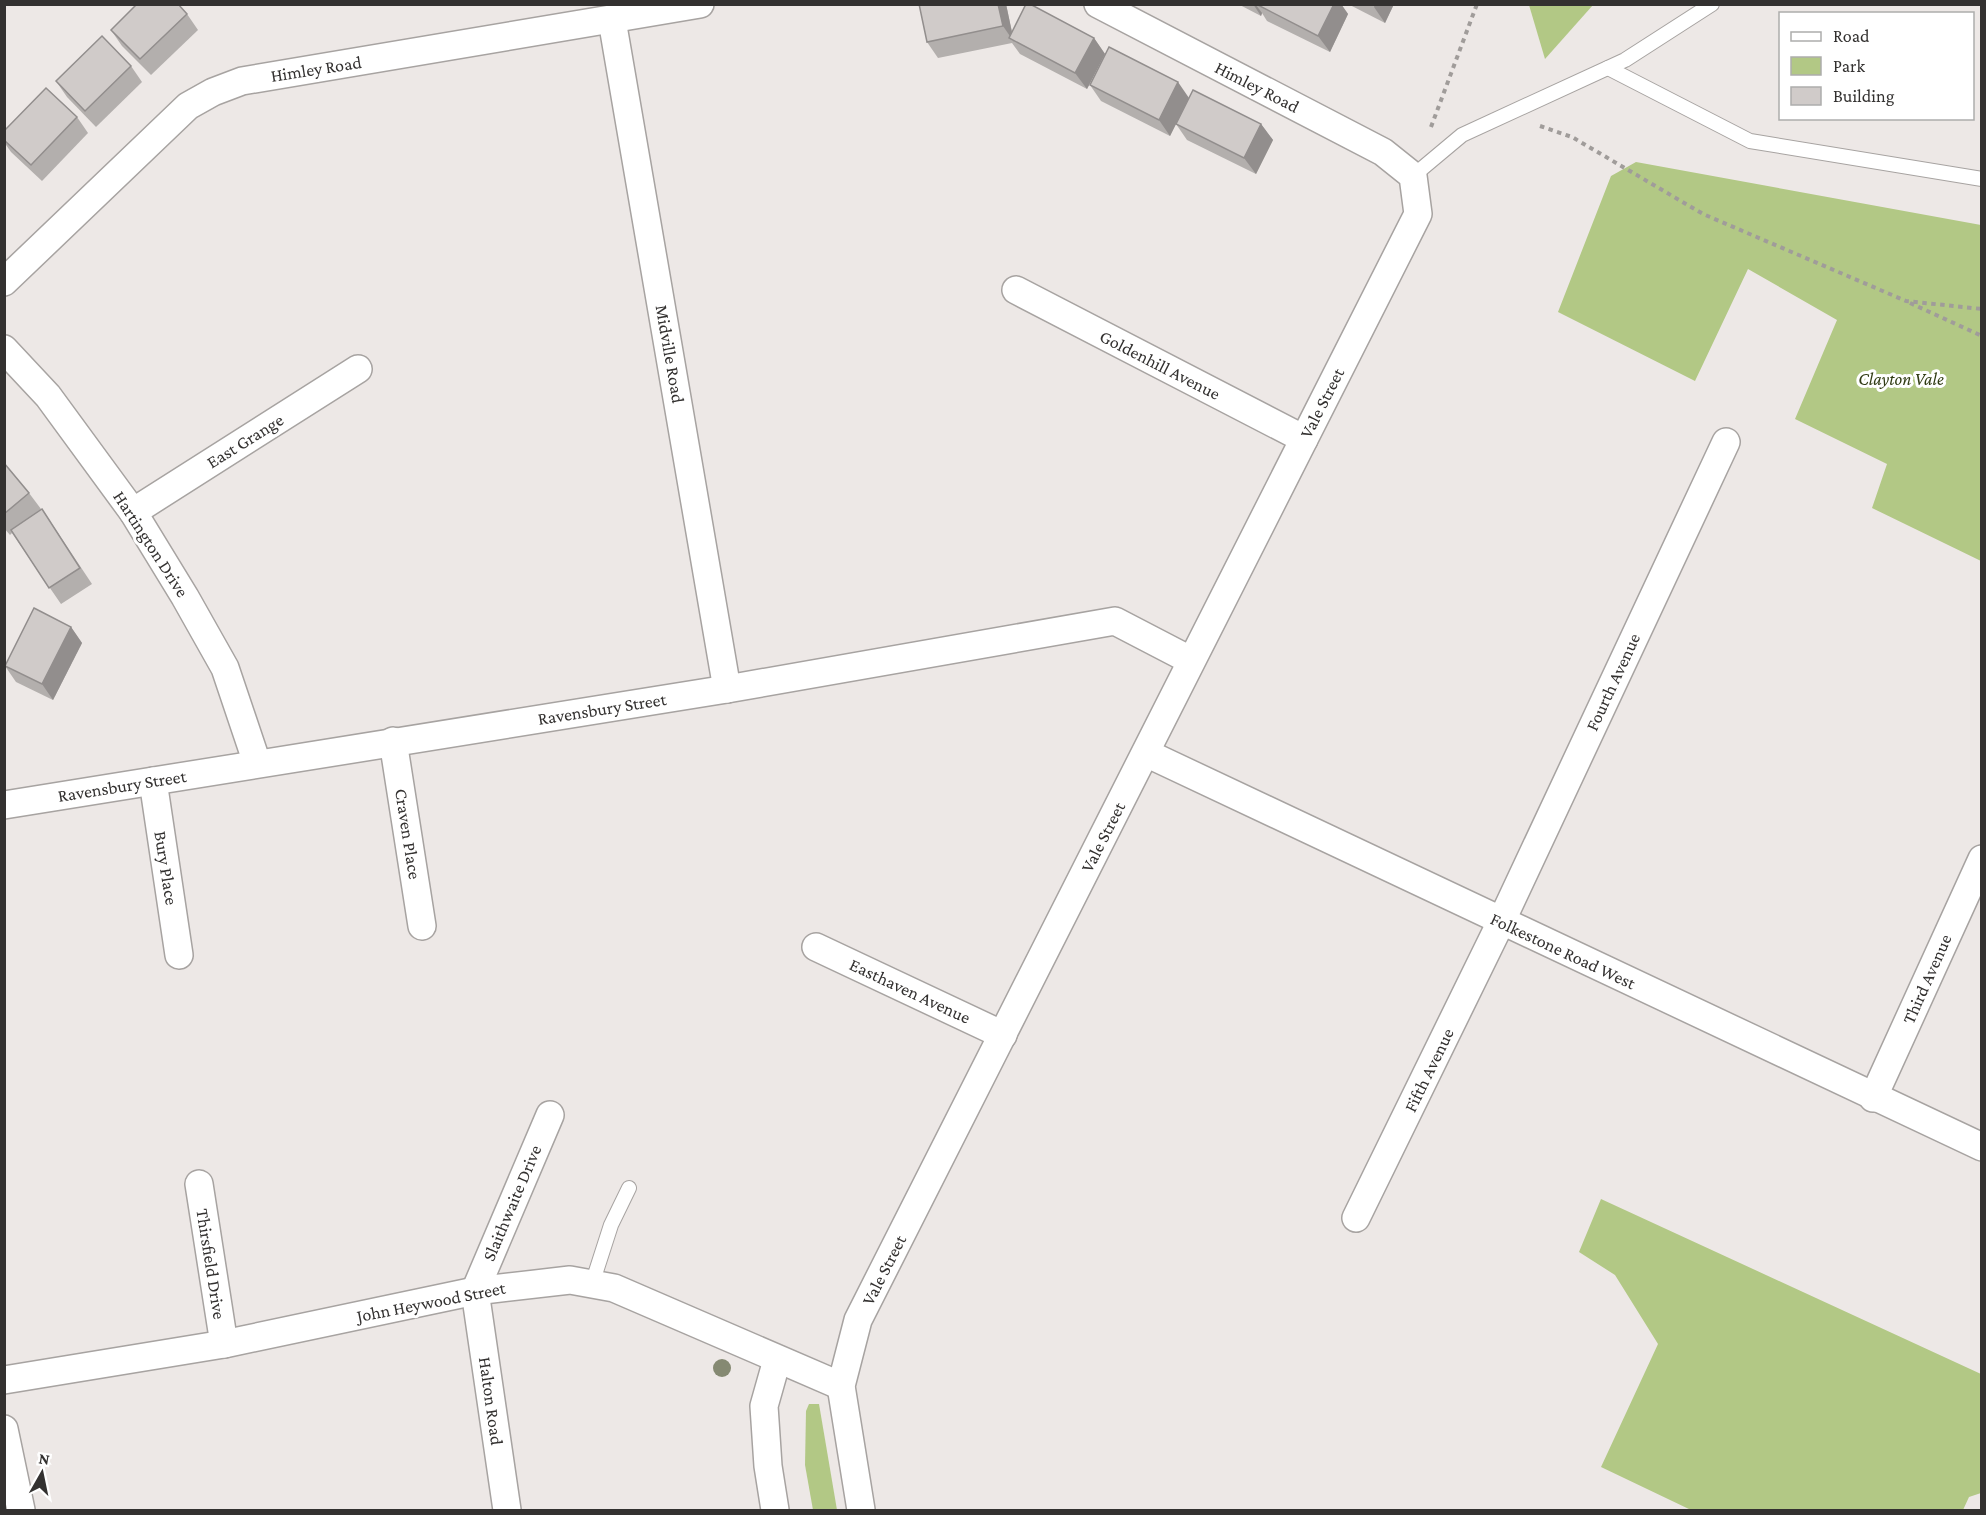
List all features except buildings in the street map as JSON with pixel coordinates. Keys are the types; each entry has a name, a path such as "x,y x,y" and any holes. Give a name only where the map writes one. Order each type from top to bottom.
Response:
{"street":[{"name":"Himley Road","path":"4,282 188,106 213,92 242,81 700,4"},
{"name":"Himley Road","path":"1098,4 1383,152 1413,176"},
{"name":"Midville Road","path":"612,20 728,689"},
{"name":"Vale Street","path":"861,1510 841,1386 858,1320 1146,753 1190,660 1418,214 1413,176"},
{"name":"Goldenhill Avenue","path":"1016,290 1304,439"},
{"name":"Hartington Drive","path":"4,349 48,396 133,512 185,597 225,668 257,763"},
{"name":"East Grange","path":"133,512 358,369"},
{"name":"Fourth Avenue","path":"1501,922 1726,442"},
{"name":"Ravensbury Street","path":"4,805 728,689 1115,621 1190,660"},
{"name":"Craven Place","path":"393,741 422,926"},
{"name":"Folkestone Road West","path":"1146,753 1873,1098 1982,1147"},
{"name":"Bury Place","path":"153,781 179,955"},
{"name":"Third Avenue","path":"1873,1098 1982,859"},
{"name":"Fifth Avenue","path":"1356,1218 1501,922"},
{"name":"Easthaven Avenue","path":"816,946 1003,1035"},
{"name":"Slaithwaite Drive","path":"475,1291 550,1114"},
{"name":"Thirsfield Drive","path":"199,1184 224,1344"},
{"name":"John Heywood Street","path":"4,1380 224,1344 475,1291 570,1280 614,1288 841,1386"},
{"name":"Halton Road","path":"475,1291 507,1510"},
{"path":"775,1510 768,1466 764,1406 777,1360"},
{"path":"4,1429 21,1510"}],"lane":[{"path":"1413,176 1462,135 1625,60 1712,4"},
{"path":"1608,68 1750,141 1982,179"},
{"path":"592,1284 611,1225 628,1188"}],"path":[{"path":"1413,176 1477,4"},
{"path":"1508,115 1572,136 1703,214 1982,336"},
{"path":"1906,301 1982,309"}],"green space":[{"path":"1593,4 1545,59 1529,5"},
{"name":"Clayton Vale","path":"1636,162 1981,225 1981,561 1872,508 1887,464 1795,419 1837,320 1748,269 1695,381 1558,312 1611,176"},
{"path":"1601,1199 1981,1374 1981,1493 1969,1497 1963,1510 1691,1510 1601,1467 1658,1344 1615,1275 1579,1252"},
{"path":"809,1404 819,1404 837,1510 813,1510 805,1465 806,1411"}]}
